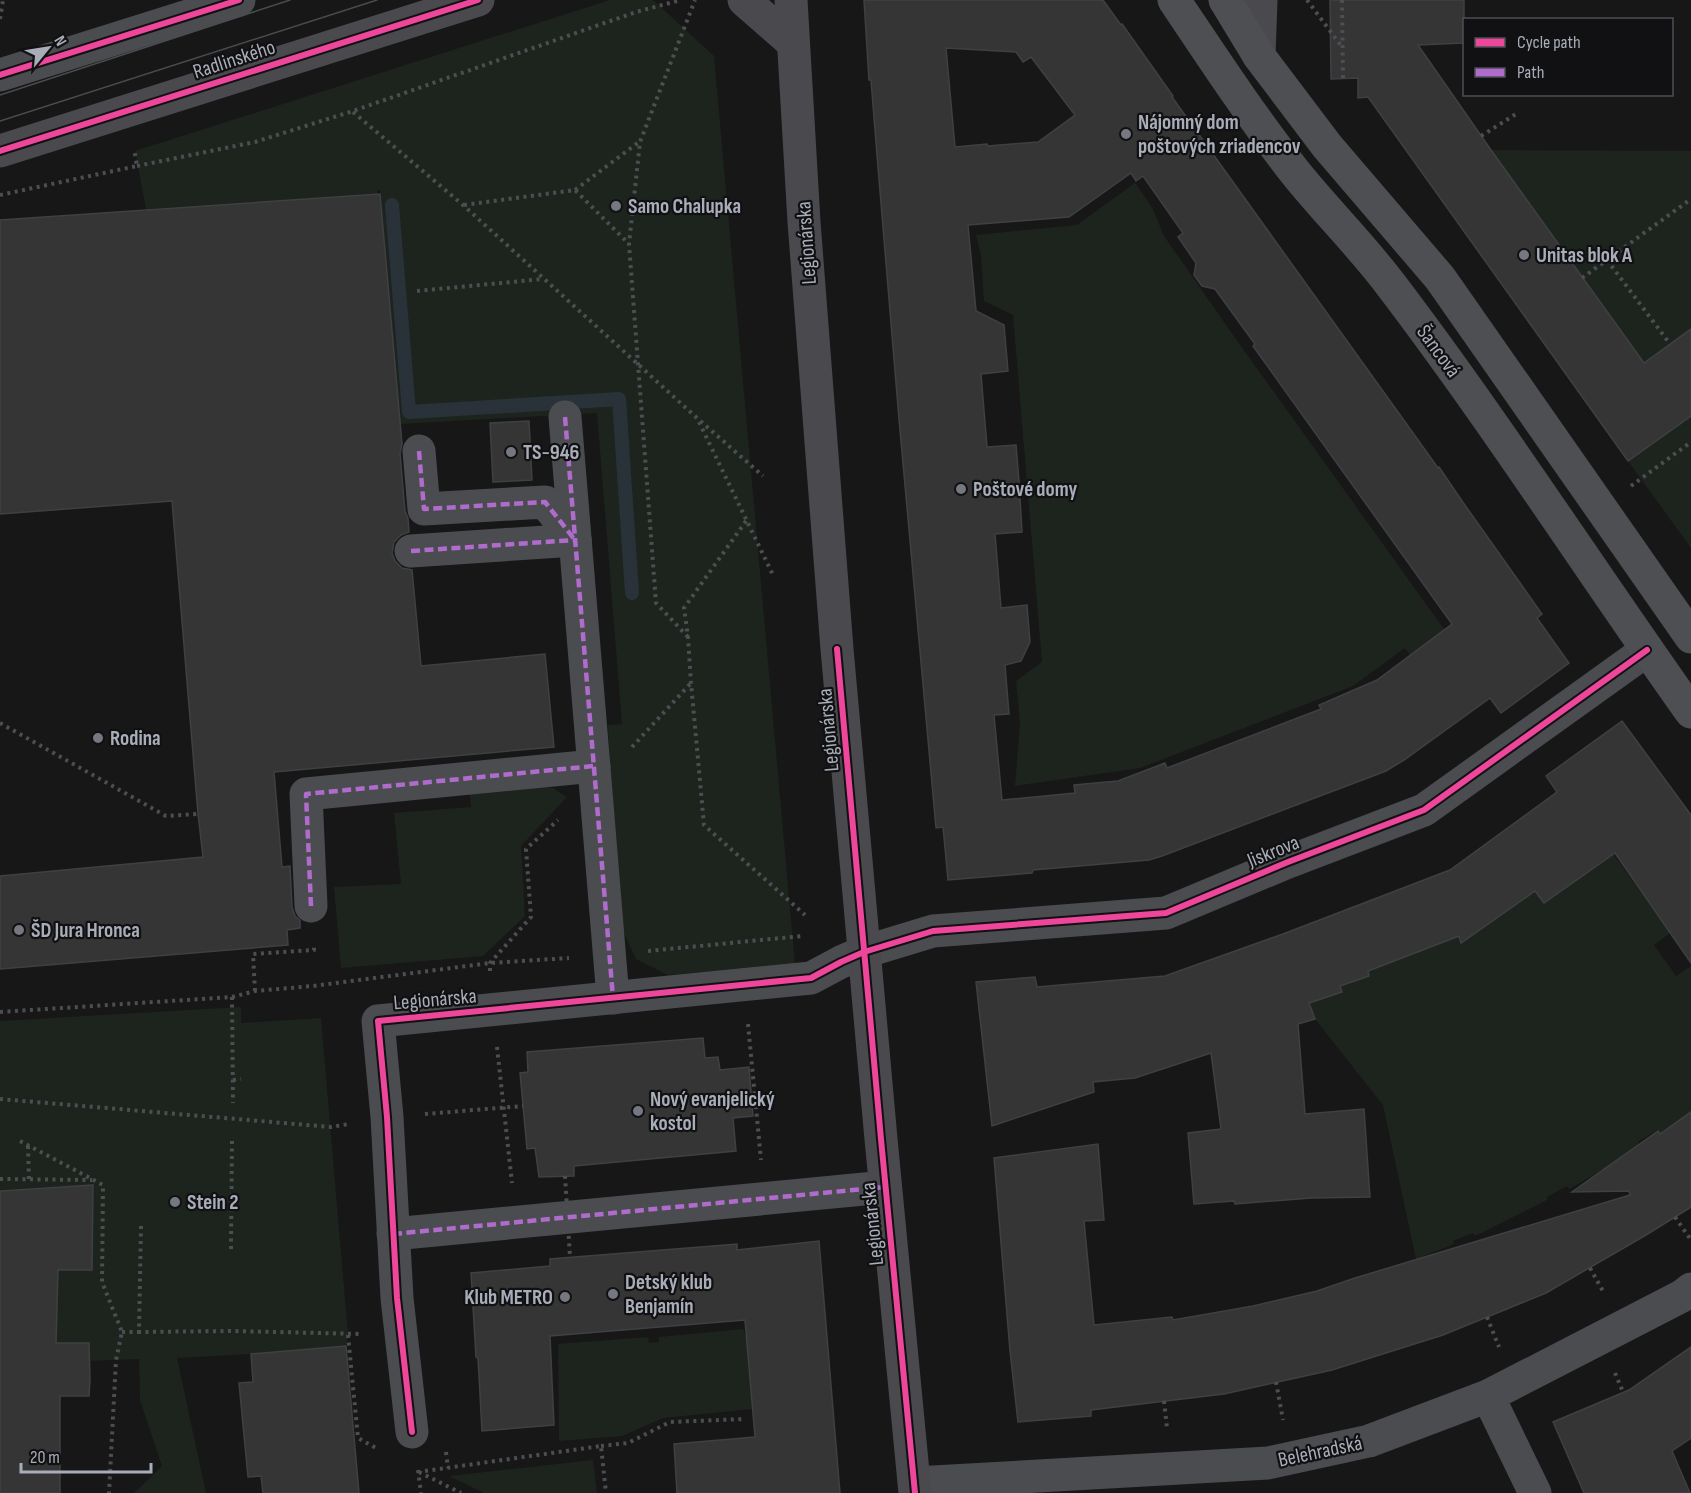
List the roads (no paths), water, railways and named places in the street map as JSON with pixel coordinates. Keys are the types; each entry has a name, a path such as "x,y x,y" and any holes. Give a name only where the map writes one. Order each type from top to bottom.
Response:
{"main road":[{"name":"Radlinského","path":"0,151 478,0"},
{"path":"744,0 792,42"},
{"name":"Legionárska","path":"790,0 823,467 885,1187 915,1488"},
{"name":"Šancová","path":"1174,0 1244,105 1295,172 1404,301 1691,712"},
{"name":"Šancová","path":"1225,0 1259,57 1327,146 1440,278 1691,637"},
{"path":"1259,57 1261,0"}],"street":[{"path":"0,75 239,0"},
{"path":"565,417 612,998"},
{"path":"419,450 424,509 545,502 575,540"},
{"path":"411,551 575,540"},
{"name":"Jiskrova","path":"864,952 933,931 1166,913 1288,862 1424,810 1647,650"},
{"path":"311,906 306,794 594,776"},
{"name":"Legionárska","path":"412,1432 401,1332 387,1117 378,1021 811,978 864,952"},
{"path":"393,1234 885,1187"},
{"name":"Belehradská","path":"915,1488 1268,1463 1369,1441 1488,1396 1682,1296 1691,1289"},
{"path":"1488,1396 1535,1493"}],"waterway":[{"path":"392,205 409,412 619,399 632,593"}],"tram line":[{"path":"0,95 290,0"},
{"path":"0,121 377,0"}],"place":[{"name":"Nájomný dom poštových zriadencov","path":"1126,134"},
{"name":"Samo Chalupka","path":"616,206"},
{"name":"Unitas blok A","path":"1524,255"},
{"name":"TS-946","path":"511,452"},
{"name":"Poštové domy","path":"961,489"},
{"name":"Rodina","path":"98,738"},
{"name":"ŠD Jura Hronca","path":"19,930"},
{"name":"Nový evanjelický kostol","path":"638,1111"},
{"name":"Stein 2","path":"175,1202"},
{"name":"Detský klub Benjamín","path":"613,1294"},
{"name":"Klub METRO","path":"565,1297"}]}
